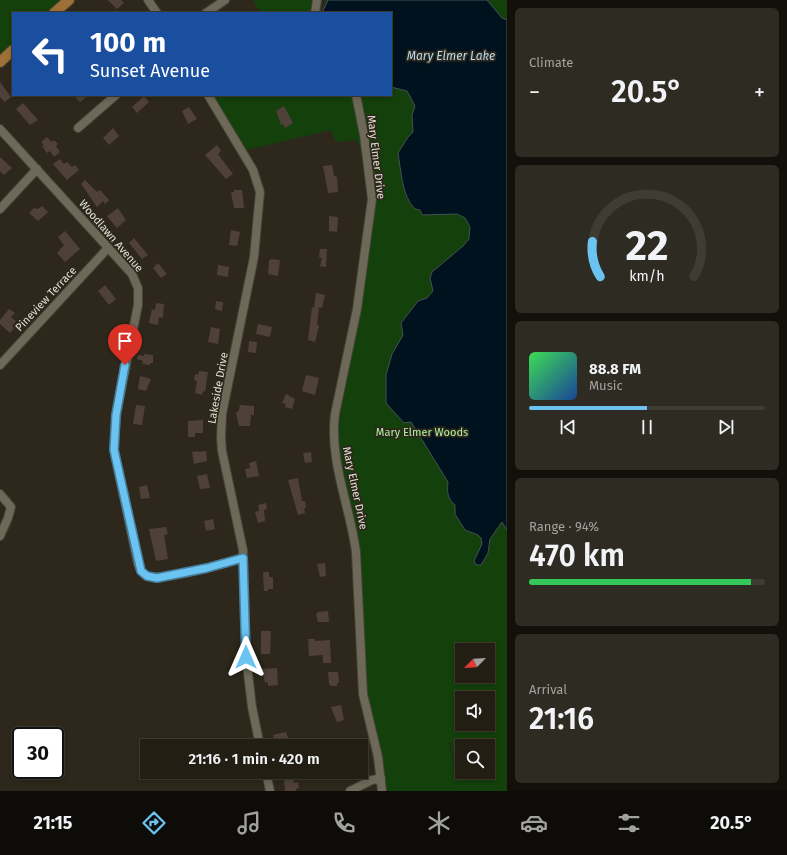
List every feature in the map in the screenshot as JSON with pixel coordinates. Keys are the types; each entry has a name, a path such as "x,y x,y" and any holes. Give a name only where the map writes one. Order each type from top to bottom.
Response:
{"main road":[{"path":"55,12 69,0"},
{"path":"0,62 12,51"}],"street":[{"path":"148,0 156,12"},
{"path":"207,12 225,0"},
{"path":"315,12 317,0"},
{"path":"78,128 115,96"},
{"name":"Lakeside Drive","path":"209,96 253,170 260,192 254,257 221,427 222,451 243,558 246,663 252,707 259,739"},
{"name":"Mary Elmer Drive","path":"356,96 364,135 372,199 357,309 335,414 334,429 338,468 354,534 356,552 363,694 377,748 382,791"},
{"name":"Woodlawn Avenue","path":"0,129 135,278 138,288 138,304 116,415 114,450 141,572 147,576 157,578 207,568 243,558"},
{"path":"0,209 37,169"},
{"name":"Pineview Terrace","path":"0,365 108,248"},
{"path":"0,494 10,504 11,510 0,536"},
{"path":"350,791 372,780 381,778"},
{"path":"267,779 270,791"}],"green space":[{"path":"0,0 62,0 48,12 12,12 12,44 0,55"},
{"path":"253,0 312,0 310,12 256,12 259,10"},
{"name":"Mary Elmer Woods","path":"326,0 507,0 507,791 377,791 378,775 366,687 336,419 369,238 367,182 359,145 356,140 336,142 331,130 242,151 208,96 392,96 392,12 324,10"}],"water":[{"name":"Mary Elmer Lake","path":"328,0 487,0 502,18 507,20 507,530 502,522 490,539 488,553 481,565 476,565 474,561 482,544 481,538 478,535 465,530 455,514 455,505 450,500 448,495 448,482 411,422 404,423 386,403 386,375 392,354 403,335 401,323 418,301 427,298 433,291 430,278 432,272 463,246 469,239 470,227 465,218 457,214 422,215 420,210 415,209 407,198 398,153 413,132 412,115 415,106 407,91 392,87 392,12 322,12"}],"building":[{"path":"108,0 121,0 124,3 117,9"},
{"path":"0,82 11,97 5,102 0,97"},
{"path":"74,96 88,96 80,102"},
{"path":"144,96 149,102 137,113 132,107"},
{"path":"23,103 38,120 30,125 16,109"},
{"path":"284,106 293,123 285,128 283,124 281,125 276,111"},
{"path":"189,107 197,119 188,124 182,111"},
{"path":"113,128 119,136 109,145 103,138"},
{"path":"47,137 52,142 54,140 58,144 56,146 60,152 54,157 50,151 47,153 42,146 44,145 41,142"},
{"path":"217,145 221,151 218,154 233,174 226,179 205,155"},
{"path":"0,157 12,168 4,175 0,171"},
{"path":"60,159 64,164 67,162 72,167 75,165 79,170 67,180 53,164"},
{"path":"332,165 334,176 337,177 338,192 328,193 323,166"},
{"path":"85,180 97,192 100,190 109,200 105,204 103,201 97,207 81,184"},
{"path":"234,190 242,190 244,208 234,208 231,192 234,192"},
{"path":"42,206 48,212 38,221 29,213 34,208 38,209"},
{"path":"118,208 126,220 117,228 107,216"},
{"path":"329,216 338,217 337,232 329,231"},
{"path":"231,230 240,232 237,246 229,245"},
{"path":"65,231 80,249 65,262 57,253 64,245 58,237"},
{"path":"134,238 148,255 142,259 129,243"},
{"path":"320,249 327,249 326,267 320,266 322,258 319,257"},
{"path":"271,259 280,260 278,276 268,274 269,261"},
{"path":"158,263 167,274 161,278 153,268"},
{"path":"218,265 229,267 228,277 217,275"},
{"path":"105,285 116,299 109,305 98,291"},
{"path":"316,293 325,295 322,308 319,307 317,325 319,326 315,342 308,340 312,307 314,308"},
{"path":"216,301 223,302 222,311 215,309"},
{"path":"156,303 164,304 163,318 159,317 158,325 149,323 152,309 155,310"},
{"path":"9,309 15,313 11,317 16,321 12,326 14,328 10,333 0,324 0,320"},
{"path":"258,324 272,327 270,337 256,334"},
{"path":"211,327 220,329 218,344 208,342"},
{"path":"249,341 257,342 256,353 248,352"},
{"path":"144,354 153,355 153,363 150,363 150,365 142,364 143,361 137,359 138,355 144,356"},
{"path":"199,371 208,372 205,392 203,391 202,395 195,393 197,381 194,380 195,374 198,375"},
{"path":"306,375 319,378 315,395 302,391"},
{"path":"140,376 151,379 146,391 138,389"},
{"path":"286,394 295,399 292,409 285,407 286,404 282,403"},
{"path":"136,405 145,406 142,425 133,424"},
{"path":"240,405 254,406 254,415 251,415 250,426 239,426 236,413 239,410"},
{"path":"203,420 203,433 195,433 195,437 188,437 188,421"},
{"path":"206,451 207,461 194,464 192,452"},
{"path":"311,452 312,462 305,463 303,453"},
{"path":"256,461 259,476 247,478 245,469 250,468 249,463"},
{"path":"207,474 210,488 200,489 197,476"},
{"path":"298,478 302,501 305,501 306,508 304,508 305,513 298,515 288,480"},
{"path":"147,485 150,498 141,499 139,487"},
{"path":"266,503 267,509 264,510 265,521 258,523 255,512 259,511 258,505"},
{"path":"213,519 215,529 206,531 204,521"},
{"path":"166,527 168,534 164,535 168,559 156,561 149,529"},
{"path":"325,563 326,576 320,577 317,564"},
{"path":"263,572 269,572 269,577 273,577 273,589 264,591"},
{"path":"328,611 329,622 318,622 316,614 318,612"},
{"path":"261,631 271,631 270,654 261,654"},
{"path":"308,639 315,639 315,641 330,640 331,663 323,663 323,655 309,656"},
{"path":"277,668 278,685 268,686 268,682 265,683 262,669"},
{"path":"328,672 338,672 339,683 337,683 337,686 331,686 329,684"},
{"path":"341,705 344,720 337,722 331,707"},
{"path":"286,732 288,738 274,739 273,735"},
{"path":"293,779 294,783 298,782 299,788 296,789 296,791 285,791 284,780"}],"route":[{"path":"125,365 116,415 114,450 118,475 138,564 142,574 157,578 207,568 243,558 246,607 246,657"}]}
